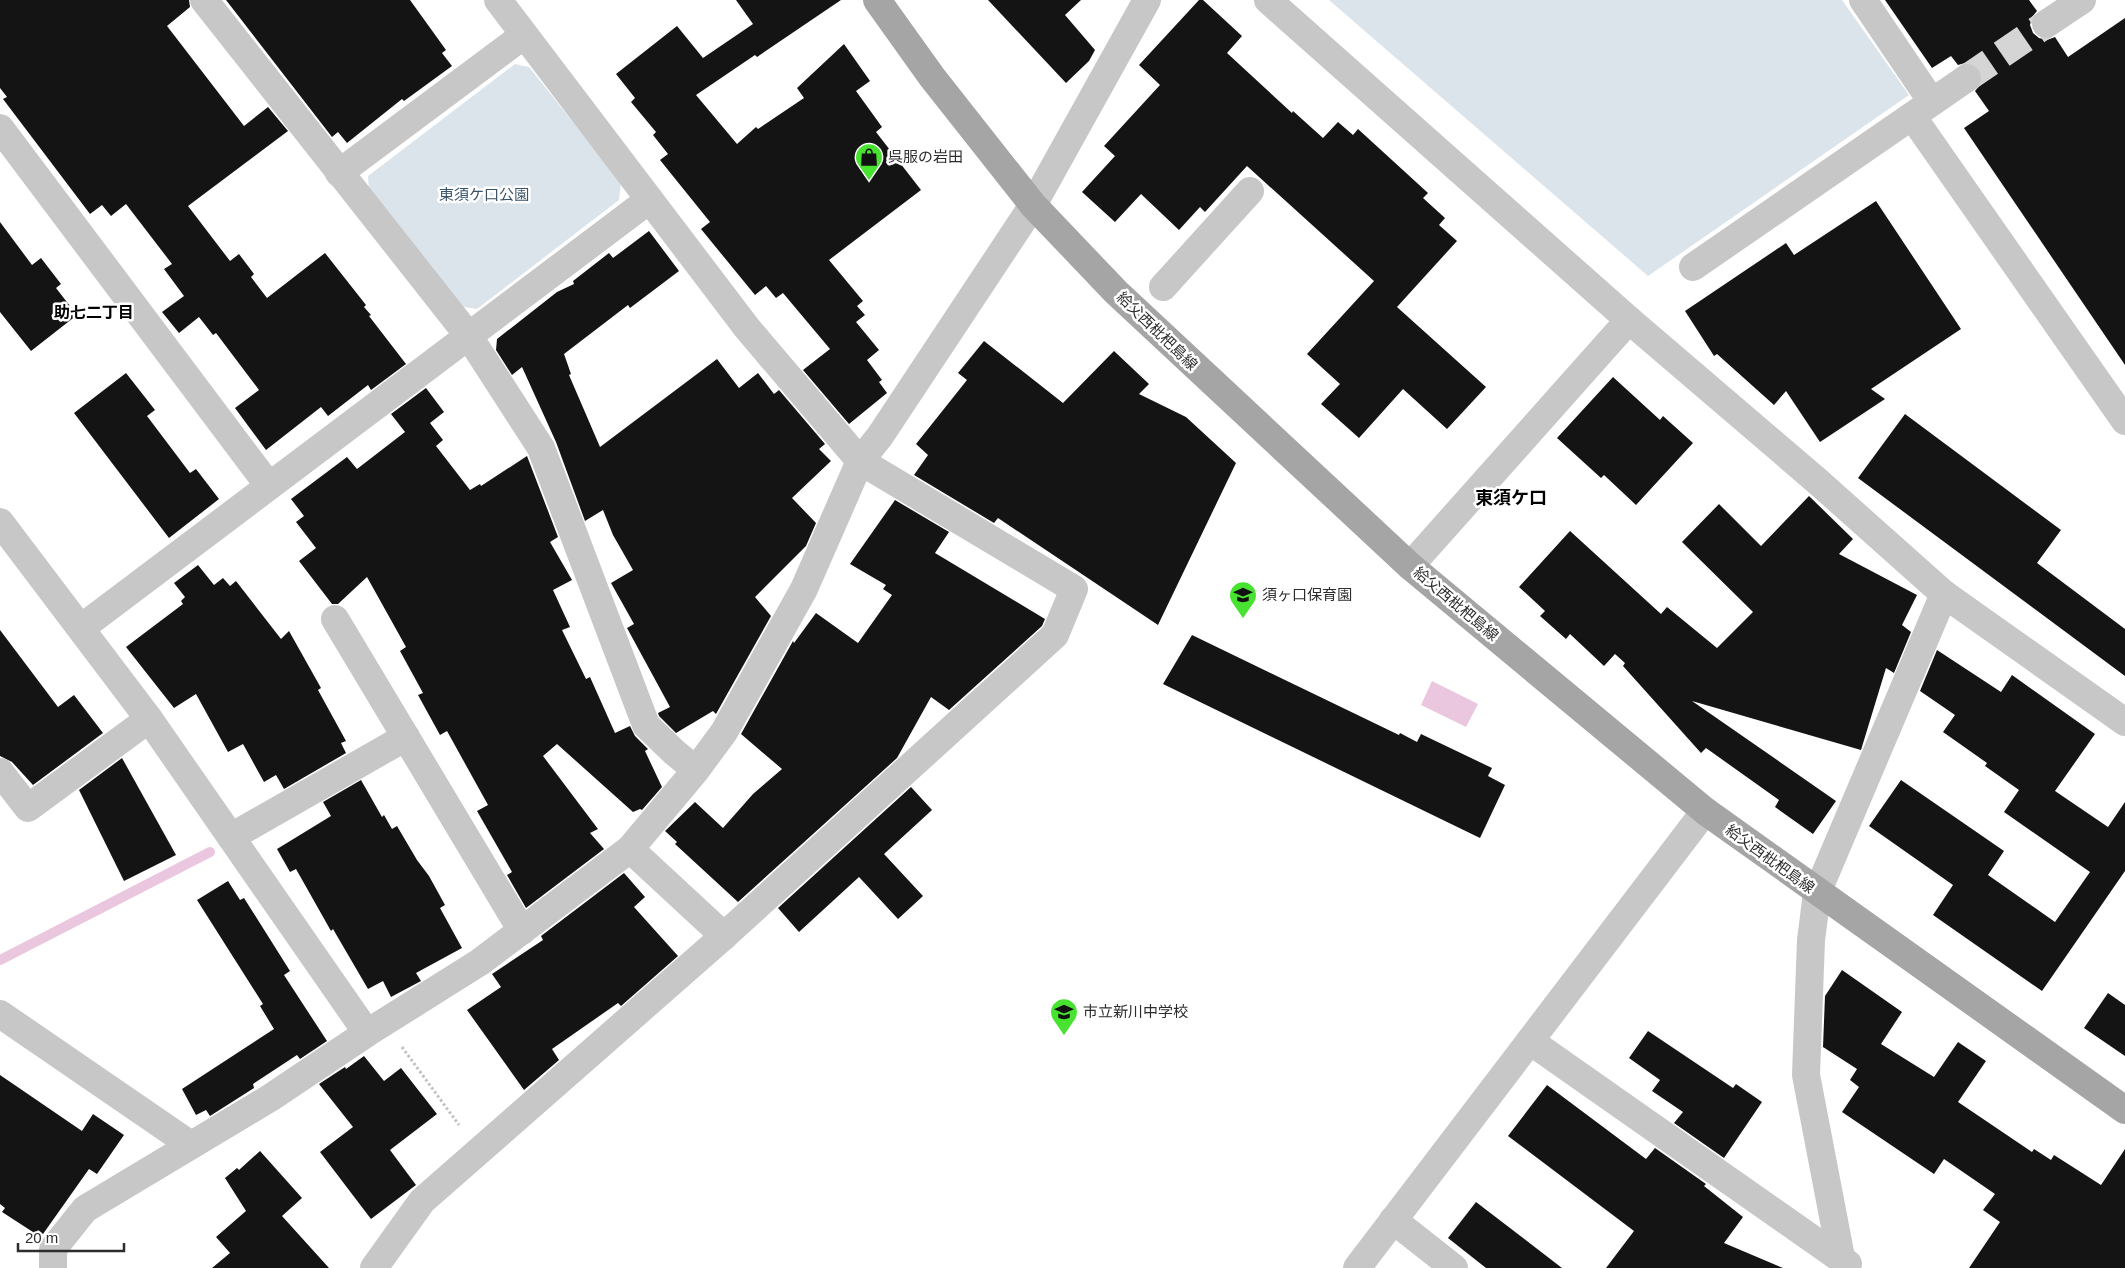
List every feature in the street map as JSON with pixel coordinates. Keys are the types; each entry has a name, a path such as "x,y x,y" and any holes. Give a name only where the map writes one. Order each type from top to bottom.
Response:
{"main road":[{"name":"給父西枇杷島線","path":"876,0 932,77 1033,205 1116,292 1410,566 1705,811 1817,893 2125,1110"}],"street":[{"path":"204,0 338,173 468,335 541,448 646,724 674,752 696,770"},
{"path":"374,1268 422,1201 724,936 1055,635 1074,589 860,461 747,328 498,0"},
{"path":"53,1268 53,1249 85,1208 270,1098 376,1027 480,962 630,849 696,770 724,732 804,589 860,461 880,436 1033,205 1147,0"},
{"path":"1268,0 1629,320 1816,480 1944,594 2125,722"},
{"path":"1863,0 1922,109 2125,421"},
{"path":"2046,24 2082,0"},
{"path":"338,173 524,35"},
{"path":"1693,267 1967,78"},
{"path":"0,128 269,486"},
{"path":"1163,287 1250,190"},
{"path":"81,628 649,200"},
{"path":"1410,566 1629,320"},
{"path":"0,522 149,719 231,837 376,1027"},
{"path":"1846,1265 1806,1075 1811,940 1817,893 1944,594"},
{"path":"335,619 522,930"},
{"path":"0,772 28,808 149,719"},
{"path":"231,837 406,737"},
{"path":"1357,1268 1705,811"},
{"path":"630,849 724,936"},
{"path":"0,1014 191,1145"},
{"path":"1530,1041 1846,1265"},
{"path":"1392,1220 1454,1268"}],"path":[{"path":"376,1027 478,1152"}],"green space":[{"path":"1329,0 1842,0 1909,95 1648,276"},
{"name":"東須ケ口公園","path":"515,64 529,67 621,182 619,200 477,309 458,306 369,189 368,176"}],"shaded area":[{"path":"1432,681 1478,704 1466,727 1421,705"}],"building":[{"path":"0,0 189,0 190,7 167,26 244,126 268,107 288,131 188,206 230,261 239,254 254,274 251,277 267,298 325,253 366,305 364,307 371,315 369,316 406,364 371,390 368,385 328,416 321,407 266,450 235,408 259,390 216,333 213,335 199,317 179,333 162,312 184,296 164,269 172,264 126,204 111,216 102,205 90,214 3,99 7,97 0,88"},
{"path":"226,0 410,0 446,50 442,53 452,66 404,101 402,99 347,143 338,132 332,137"},
{"path":"736,0 841,0 757,57 755,55 696,95 737,144 756,127 758,129 804,98 797,88 844,44 870,81 856,91 882,127 876,132 921,190 829,260 863,301 857,306 865,315 856,322 879,350 867,360 882,380 879,382 887,393 849,424 803,370 830,349 783,293 776,298 766,286 755,295 701,229 710,222 660,160 668,154 653,135 656,132 631,102 635,98 616,74 677,26 703,58 753,24"},
{"path":"988,0 1081,0 1065,15 1095,50 1089,61 1066,83"},
{"path":"1199,0 1203,0 1242,36 1227,53 1292,113 1293,111 1323,138 1338,122 1353,135 1358,129 1428,193 1423,198 1445,218 1439,225 1457,241 1397,307 1486,387 1447,429 1403,389 1359,438 1321,404 1340,384 1307,354 1374,281 1247,166 1205,212 1200,207 1179,230 1141,194 1115,222 1082,192 1115,156 1104,146 1160,85 1139,65"},
{"path":"1885,0 2029,0 2037,11 2032,17 2030,25 2033,33 2039,38 2047,40 2055,37 2068,57 2125,18 2125,365 1964,128 1989,111 1975,91 1981,84 1982,76 1980,70 1973,64 1965,63 1958,65 1951,56 1932,68"},
{"path":"1876,201 1961,329 1871,389 1885,399 1820,442 1786,391 1774,405 1717,354 1714,356 1685,311 1786,243 1794,255"},
{"path":"0,222 32,265 41,258 61,284 56,288 77,315 31,351 0,312"},
{"path":"649,231 679,271 630,308 628,305 564,354 571,374 569,375 600,447 717,359 739,388 758,373 774,394 779,390 825,444 819,449 831,461 792,498 816,523 806,546 755,597 771,616 716,714 713,711 676,733 659,716 658,713 670,707 627,628 634,624 611,583 633,570 613,535 603,510 585,521 556,442 522,367 512,375 496,350 497,339 557,292 574,284 573,281 609,253 613,258"},
{"path":"984,341 1063,403 1114,351 1149,384 1139,394 1186,417 1236,463 1158,625 998,518 994,523 914,475 928,455 916,444 967,380 958,373"},
{"path":"126,373 155,410 147,416 190,473 196,469 219,499 169,538 74,413"},
{"path":"1613,377 1660,420 1663,416 1693,443 1636,505 1604,475 1601,478 1557,438"},
{"path":"426,388 444,412 430,423 443,440 436,446 470,490 480,484 481,486 527,456 558,537 550,542 572,580 553,590 570,627 562,630 586,679 590,677 615,733 630,726 635,736 648,749 645,751 662,787 642,810 633,812 557,744 543,756 598,829 590,833 604,849 526,908 507,875 512,872 477,811 488,805 447,731 440,735 418,695 423,693 400,651 406,647 367,577 338,604 332,604 299,561 316,548 296,522 304,516 291,499 347,457 357,469 405,432 391,414"},
{"path":"1905,414 2061,530 2037,563 2125,629 2125,676 1858,478"},
{"path":"1809,496 1853,539 1839,554 1917,595 1902,625 1911,632 1894,673 1886,668 1861,750 1692,701 1836,801 1813,834 1775,807 1779,800 1706,748 1701,753 1623,666 1625,663 1615,654 1604,666 1570,634 1566,639 1540,616 1545,611 1519,587 1570,531 1661,614 1667,607 1717,648 1753,612 1682,542 1719,504 1761,546"},
{"path":"895,500 949,532 935,553 1045,619 1042,626 949,710 931,697 897,758 738,902 675,844 677,842 665,831 695,802 723,828 753,794 782,769 741,734 793,641 794,643 816,613 858,643 892,595 883,589 886,585 850,564"},
{"path":"198,565 214,585 223,578 230,586 236,581 281,639 289,631 321,688 318,690 346,741 341,743 346,753 284,789 276,775 264,782 243,744 228,752 196,694 174,708 126,647 183,604 181,601 185,597 174,583"},
{"path":"0,630 58,707 74,695 103,733 33,785 12,762 0,756"},
{"path":"1192,635 1399,735 1400,733 1417,742 1421,734 1492,768 1488,776 1505,785 1480,838 1163,684"},
{"path":"1937,650 2001,692 2012,675 2095,734 2055,791 2108,827 2125,802 2125,871 2042,991 1933,915 1953,885 1869,826 1901,780 2004,851 1988,875 2055,922 2090,872 2004,812 2019,790 1985,766 1987,763 1943,732 1955,715 1920,691"},
{"path":"122,758 176,855 124,881 79,790"},
{"path":"361,780 382,817 384,815 392,829 397,826 429,876 445,905 440,908 462,948 416,973 421,981 391,997 383,981 368,989 333,929 331,931 296,869 290,872 277,849 331,816 323,802"},
{"path":"911,787 932,810 884,854 923,896 898,919 859,877 799,932 778,908"},
{"path":"624,873 645,897 634,907 678,956 621,1006 618,1003 552,1049 559,1060 524,1090 467,1010 501,987 492,974 543,940 541,936"},
{"path":"228,881 240,900 244,898 290,971 284,975 327,1041 300,1059 297,1055 253,1084 254,1088 210,1116 206,1110 196,1115 182,1089 274,1029 260,1006 263,1004 197,900"},
{"path":"1842,970 1902,1012 1881,1044 1934,1077 1958,1042 1986,1061 1958,1102 2032,1152 2034,1149 2051,1160 2054,1155 2101,1185 2125,1149 2125,1268 1969,1268 2000,1222 1983,1210 1995,1194 1944,1159 1934,1174 1842,1112 1859,1087 1850,1080 1857,1069 1823,1047 1825,996"},
{"path":"2108,993 2125,1005 2125,1056 2084,1028"},
{"path":"1648,1031 1733,1088 1736,1084 1762,1102 1724,1158 1674,1123 1683,1112 1652,1091 1660,1080 1629,1058"},
{"path":"364,1056 384,1081 401,1068 437,1114 390,1150 416,1185 371,1219 320,1152 353,1127 319,1084 345,1067 346,1069"},
{"path":"0,1075 82,1131 93,1114 124,1135 97,1174 89,1169 43,1234 38,1230 36,1234 2,1212 5,1208 0,1204"},
{"path":"1547,1085 1646,1159 1655,1148 1706,1184 1704,1186 1743,1217 1724,1243 1783,1268 1606,1268 1634,1231 1508,1136"},
{"path":"260,1151 302,1198 282,1216 329,1268 212,1268 230,1253 216,1237 246,1211 225,1178 237,1168 239,1170"},
{"path":"1476,1202 1562,1268 1486,1268 1448,1238"}],"waterway":[{"path":"0,960 210,852"}],"tunnel":[{"path":"1967,78 2046,24"}],"place":[{"name":"呉服の岩田","path":"869,181"},
{"name":"須ヶ口保育園","path":"1243,619"},
{"name":"市立新川中学校","path":"1064,1036"}],"district":[{"name":"助七二丁目","path":"94,312"},
{"name":"東須ケ口","path":"1511,498"}]}
